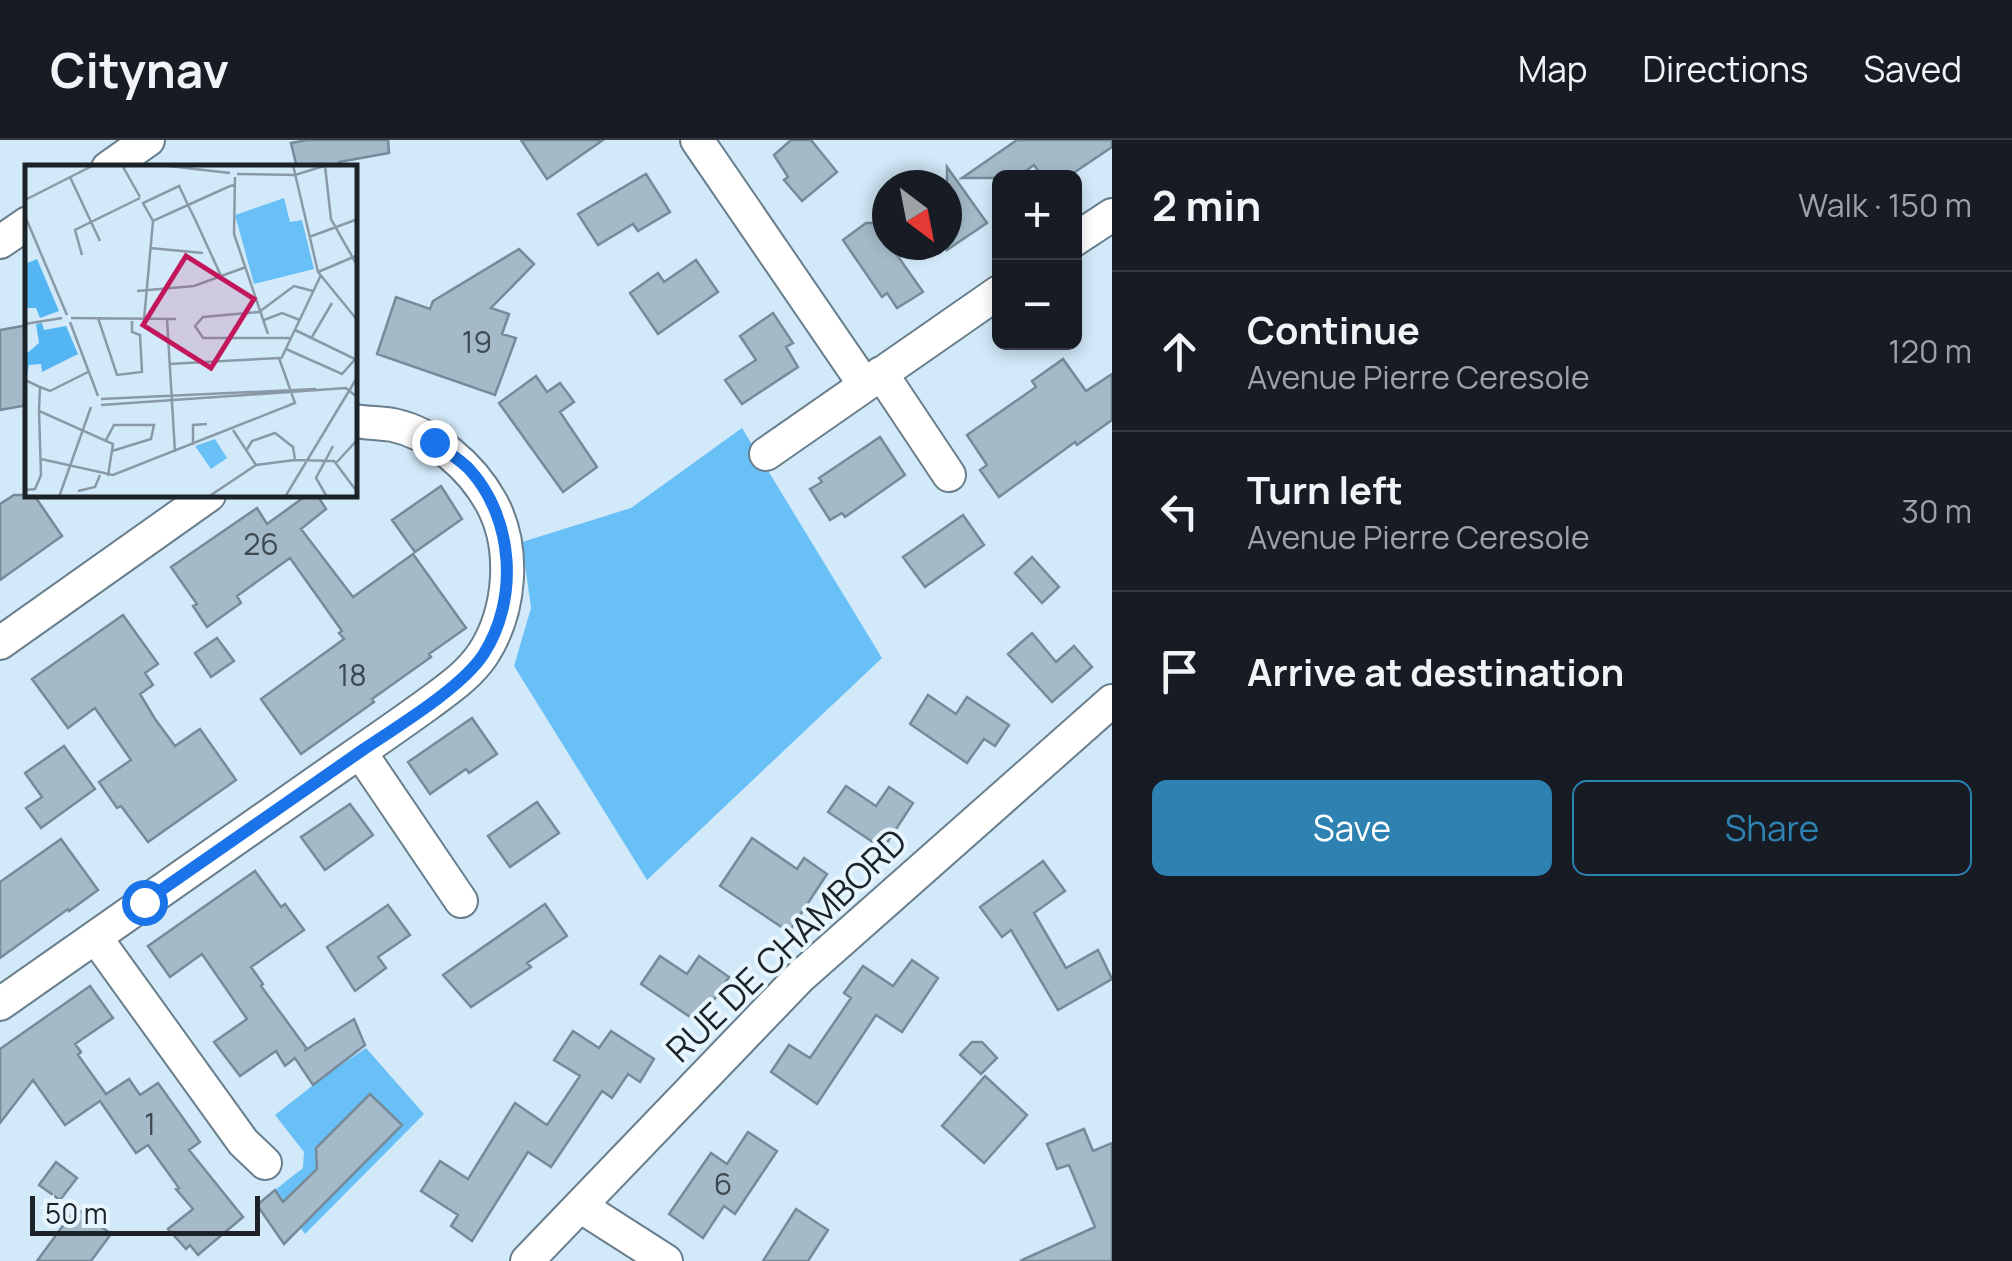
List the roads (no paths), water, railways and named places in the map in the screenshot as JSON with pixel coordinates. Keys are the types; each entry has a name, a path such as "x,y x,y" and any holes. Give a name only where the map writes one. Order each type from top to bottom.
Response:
{"street":[{"path":"112,165 148,140"},
{"path":"697,140 872,378 950,476"},
{"path":"1082,235 1112,215"},
{"path":"0,242 25,225"},
{"path":"766,454 992,297"},
{"path":"0,1004 360,752 469,672 483,654 505,600 506,546 497,513 468,468 434,442 396,426 358,421"},
{"path":"0,642 205,498"},
{"name":"RUE DE CHAMBORD","path":"528,1261 800,977 1112,701"},
{"path":"360,752 461,901"},
{"path":"96,938 243,1142 265,1163"},
{"path":"580,1206 666,1261"}]}
